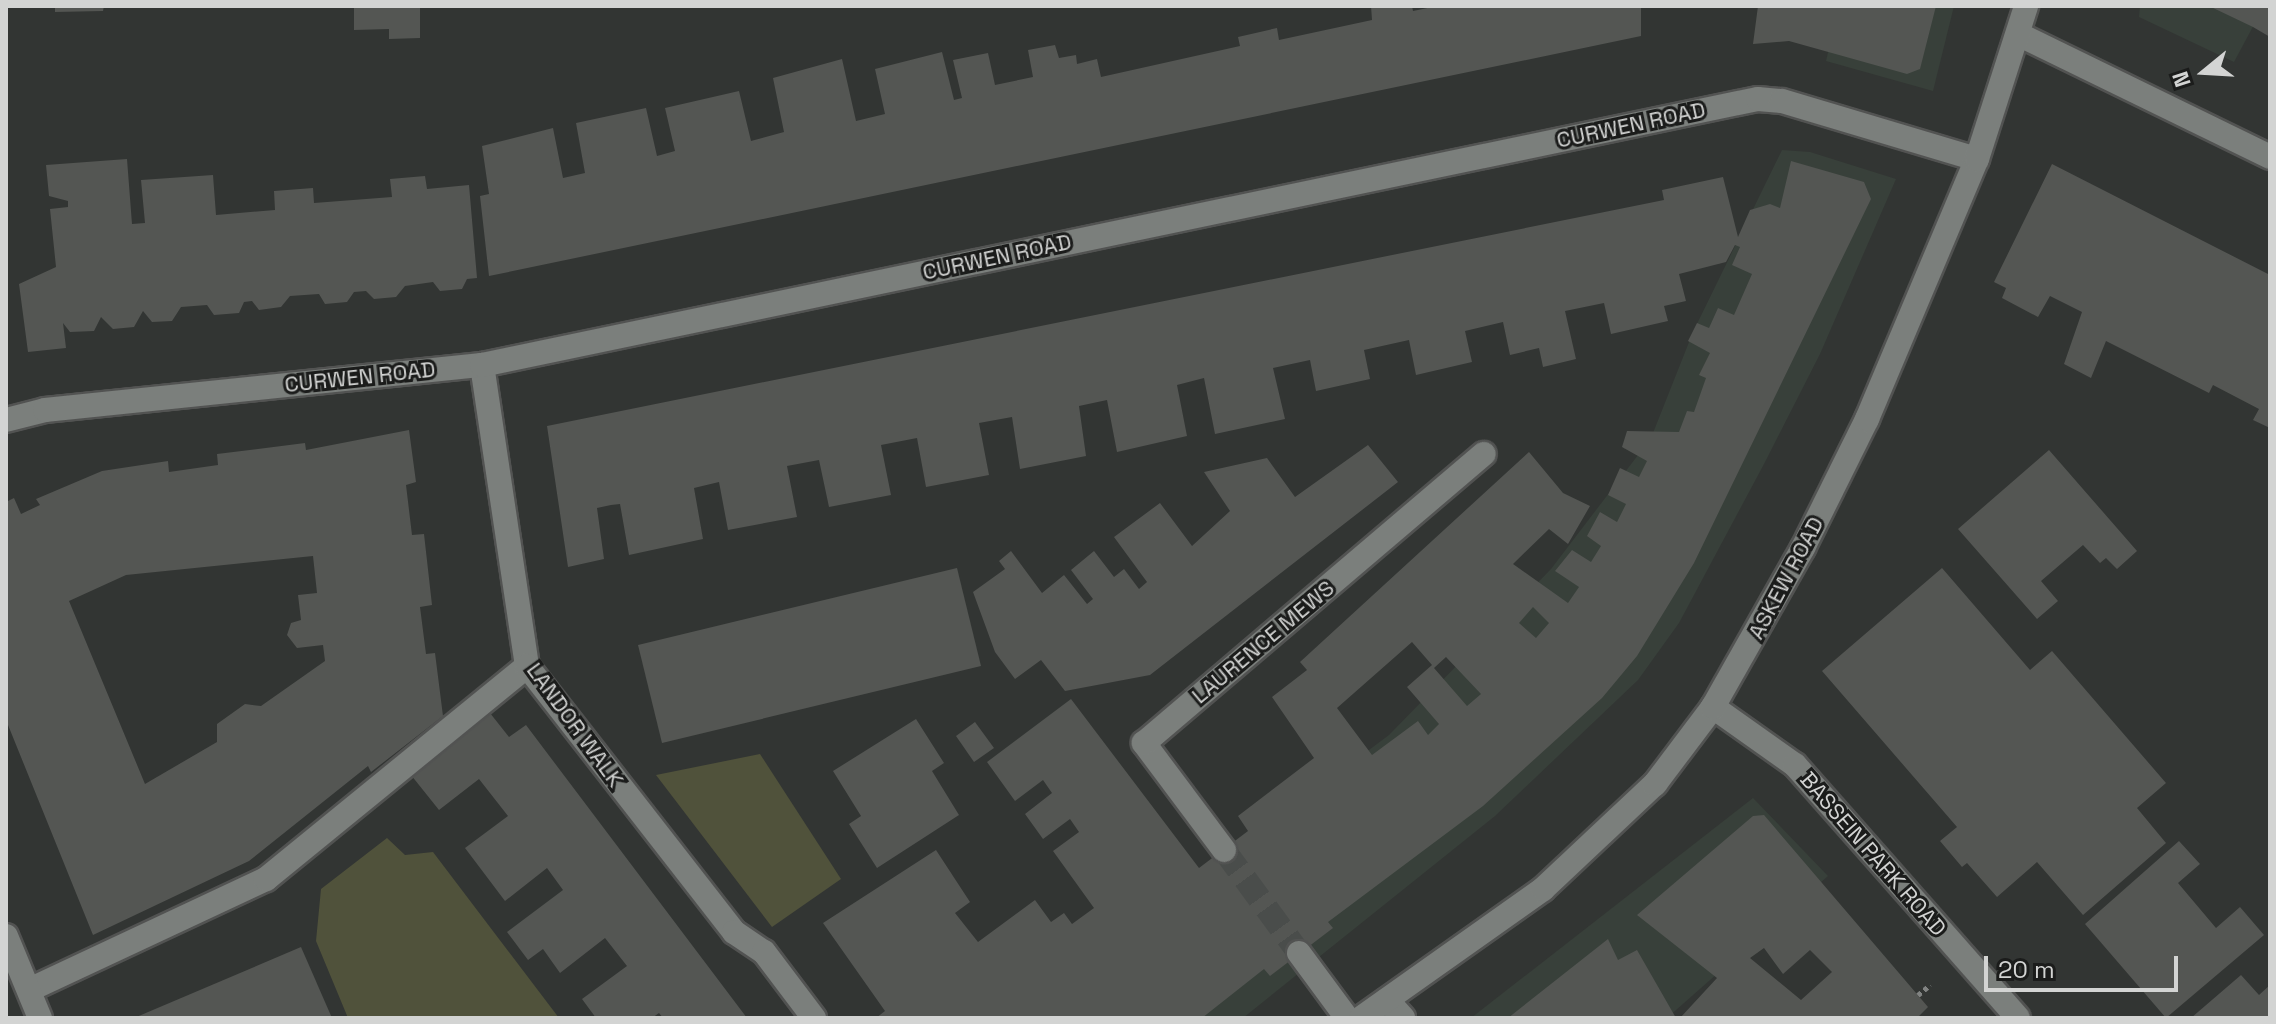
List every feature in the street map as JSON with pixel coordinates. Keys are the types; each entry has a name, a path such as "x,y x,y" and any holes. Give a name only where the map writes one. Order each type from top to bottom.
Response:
{"street":[{"name":"ASKEW ROAD","path":"1361,1018 1395,1009 1543,889 1655,784 1713,707 1803,548 1867,419 1977,159 2026,6"},
{"path":"2018,34 2270,157"},
{"name":"CURWEN ROAD","path":"6,420 45,410 482,365 1758,99 1782,101 1977,159"},
{"name":"LANDOR WALK","path":"482,365 527,666 734,932 764,952 814,1018"},
{"name":"LAURENCE MEWS","path":"1224,850 1144,743 1484,454"},
{"path":"29,990 266,879 527,666"},
{"name":"BASSEIN PARK ROAD","path":"1713,707 1795,765 2018,1018"},
{"path":"6,936 40,1018"},
{"path":"1299,953 1347,1018"}],"shaded area":[{"path":"1839,6 1954,6 1933,91 1826,61"},
{"path":"2140,6 2264,6 2234,62 2139,17"},
{"path":"1782,150 1810,152 1896,179 1820,354 1764,464 1679,623 1638,680 1495,816 1243,1018 1011,1018 1389,735 1551,569 1651,438 1693,332"},
{"path":"1753,798 1828,876 1667,1018 1471,1018"}],"green space":[{"path":"760,754 841,879 772,927 656,775"},
{"path":"387,838 405,855 433,852 559,1018 348,1018 316,941 321,889"}],"building":[{"path":"55,6 104,6 103,11 55,12"},
{"path":"354,6 420,6 420,38 389,39 389,29 354,30"},
{"path":"1371,6 1412,6 1413,11 1437,6 1641,6 1641,36 489,276 480,196 489,194 482,146 553,128 563,178 585,173 576,123 646,108 657,156 675,151 665,108 739,91 751,141 784,132 773,78 842,59 856,121 885,114 875,69 942,52 954,100 962,98 953,60 988,53 995,85 1033,77 1028,50 1055,45 1059,58 1076,55 1077,64 1097,59 1101,77 1240,46 1238,37 1277,28 1279,40 1372,20"},
{"path":"1758,6 1936,6 1920,69 1907,74 1789,41 1753,44"},
{"path":"2209,6 2270,6 2270,37 2253,27"},
{"path":"127,159 132,224 145,223 141,180 213,175 216,215 275,210 274,191 313,188 314,203 392,197 390,179 425,176 427,189 469,185 477,278 467,279 462,289 440,291 433,282 405,286 396,297 374,299 366,291 354,292 347,302 325,304 319,294 290,296 281,307 259,310 252,301 244,302 239,313 214,315 207,305 181,307 172,321 152,322 143,311 134,327 113,329 101,317 94,331 70,332 63,323 66,348 28,352 19,284 56,267 50,209 68,207 68,201 49,196 46,165"},
{"path":"1791,161 1864,182 1871,199 1694,563 1637,656 1602,698 1483,806 1328,922 1333,928 1270,976 1264,969 1202,1018 876,1018 885,1011 823,923 936,850 970,902 955,913 978,942 1035,900 1051,922 1064,913 1072,924 1094,908 1053,851 1079,832 1070,819 1043,839 1025,814 1052,793 1043,780 1015,801 987,762 1071,699 1199,868 1248,831 1238,816 1314,758 1272,697 1307,670 1300,662 1529,452 1563,493 1590,506 1568,544 1549,529 1513,564 1568,603 1579,587 1555,571 1572,550 1591,562 1601,546 1587,536 1600,512 1617,522 1626,504 1608,495 1620,468 1639,477 1647,461 1622,447 1627,431 1679,432 1687,411 1694,412 1706,378 1699,375 1710,353 1688,341 1697,323 1709,328 1718,308 1734,315 1752,274 1732,265 1740,247 1735,245 1726,262 1679,274 1686,301 1664,306 1668,321 1611,334 1604,303 1565,311 1576,359 1543,367 1539,348 1510,355 1503,322 1465,331 1472,362 1416,375 1409,340 1364,350 1370,379 1316,391 1310,360 1273,368 1285,419 1215,434 1204,378 1177,385 1187,436 1117,452 1107,400 1079,406 1086,456 1020,469 1012,417 979,423 989,475 926,487 917,438 881,445 891,495 829,507 819,460 787,466 797,517 728,530 719,482 694,488 703,539 629,555 620,504 597,508 604,559 568,567 547,426 1664,200 1662,190 1723,177 1738,237 1750,210 1770,204 1780,208","holes":["1533,607 1549,623 1536,638 1519,623","1412,642 1432,665 1407,687 1439,724 1428,735 1418,721 1372,755 1337,708","1446,657 1481,694 1467,706 1434,668"]},
{"path":"2052,164 2270,275 2270,428 2253,420 2259,409 2213,385 2209,393 2106,341 2091,378 2064,364 2082,312 2050,296 2038,317 2002,298 2006,288 1994,282"},
{"path":"409,430 416,482 406,485 412,535 424,534 432,605 420,607 426,654 435,653 443,716 371,772 368,766 249,861 93,935 6,720 6,502 14,498 21,514 40,505 36,499 102,471 168,461 169,472 218,465 217,454 305,443 306,450","holes":["313,556 317,593 298,595 301,620 291,623 287,635 297,648 323,645 325,661 261,706 245,704 217,724 217,742 145,784 69,601 126,575"]},
{"path":"1368,445 1398,482 1150,675 1065,691 1041,660 1015,679 995,652 973,592 1005,569 999,561 1011,551 1042,593 1064,575 1087,604 1093,599 1071,570 1094,551 1114,577 1124,569 1139,589 1147,582 1114,537 1160,503 1192,546 1230,511 1204,472 1267,458 1295,497"},
{"path":"2049,450 2137,551 2117,569 2106,558 2100,563 2083,545 2041,581 2058,601 2037,619 1958,529"},
{"path":"957,568 981,666 662,743 638,645"},
{"path":"1942,568 2030,670 2052,651 2166,783 2137,808 2166,843 2083,915 2037,862 1997,897 1967,863 1962,867 1940,841 1957,827 1822,671"},
{"path":"490,713 509,737 526,725 747,1018 663,1018 659,1013 652,1018 596,1018 582,999 627,966 605,938 560,973 543,949 528,960 507,932 563,890 547,868 505,901 465,848 508,816 479,779 439,810 411,775"},
{"path":"916,719 944,763 932,771 959,815 877,868 849,824 861,816 833,771"},
{"path":"975,722 994,748 974,762 956,736"},
{"path":"1764,815 1928,1007 1917,1018 1680,1018 1717,978 1637,915 1753,816","holes":["1764,948 1783,974 1810,950 1832,972 1801,1000 1750,958"]},
{"path":"2179,841 2200,864 2178,883 2216,928 2240,907 2264,935 2166,1018 2085,924"},
{"path":"1608,939 1618,960 1637,950 1676,1018 1508,1018"},
{"path":"301,947 332,1018 134,1018"},
{"path":"2241,975 2259,995 2270,985 2270,1018 2191,1018"}],"tunnel":[{"path":"1224,850 1299,953"}]}
